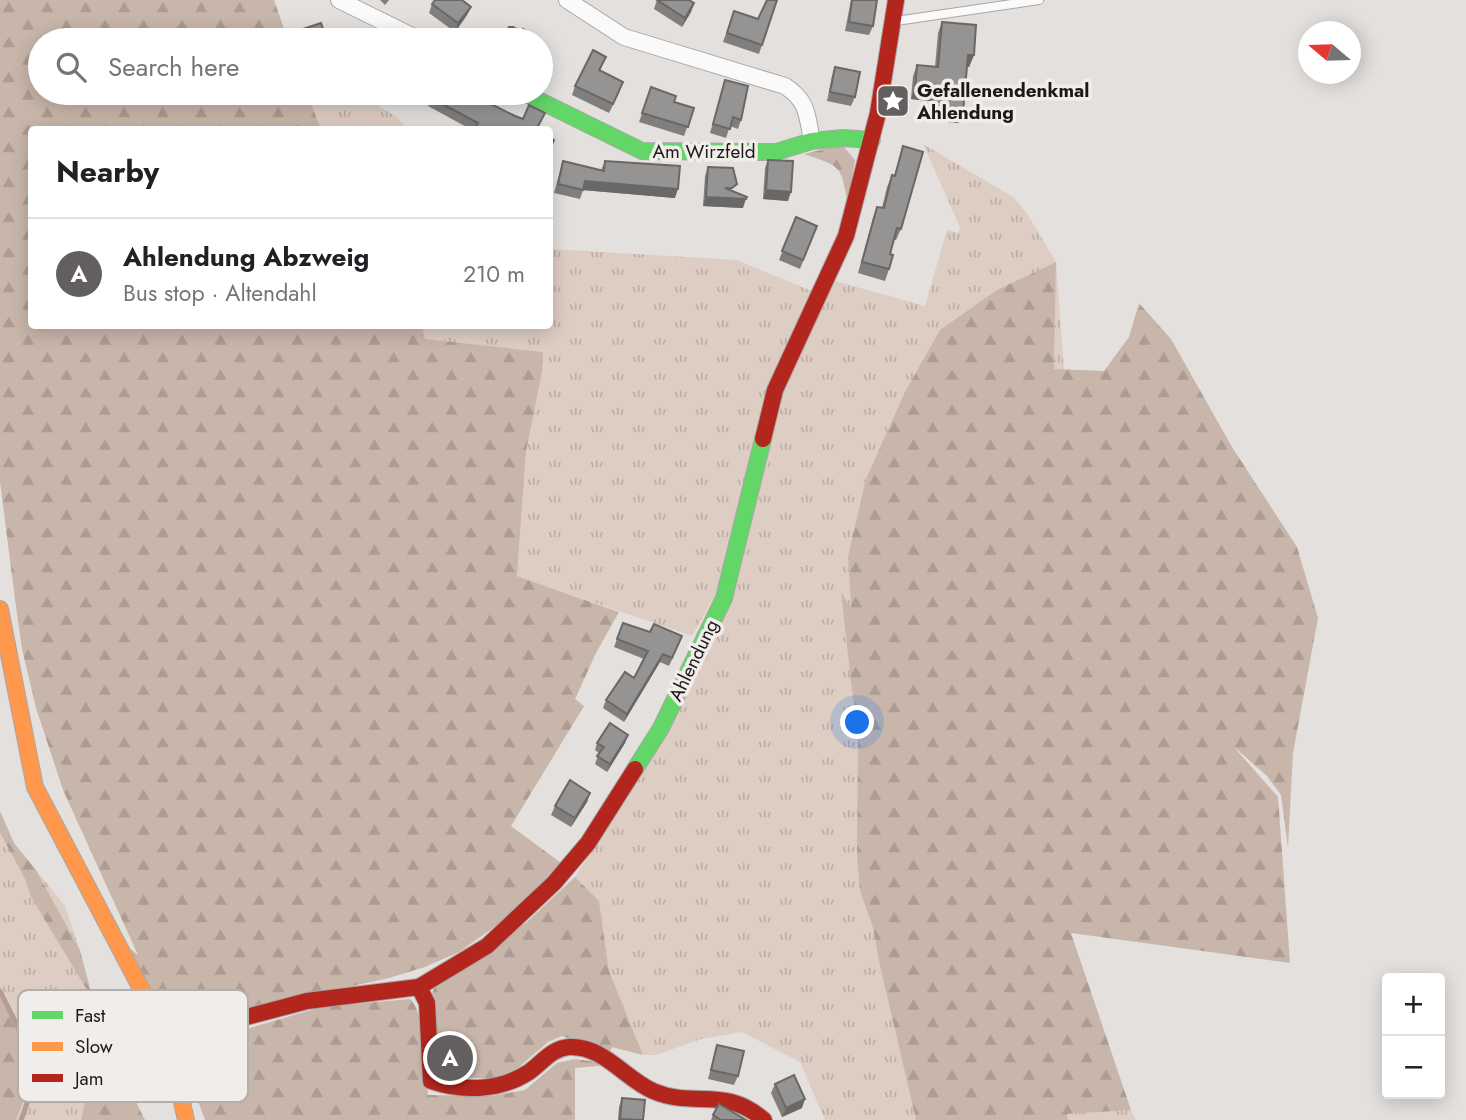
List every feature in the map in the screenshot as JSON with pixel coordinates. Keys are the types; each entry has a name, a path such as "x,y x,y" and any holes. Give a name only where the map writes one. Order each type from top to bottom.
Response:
{"street":[{"path":"339,0 396,28"},
{"path":"567,0 624,37 785,86 797,94 805,105 812,141"},
{"name":"Ahlendung","path":"248,1016 306,1001 419,988 488,946 554,883 588,843 661,728 724,598 775,390 846,236 872,140 896,0"},
{"name":"Am Wirzfeld","path":"548,105 642,151 775,152 812,141 843,138 872,140"},
{"path":"0,609 35,787 142,990"},
{"path":"419,988 428,1003 431,1081 445,1087 466,1089 509,1082 529,1072 551,1052 569,1047 605,1058 633,1080 653,1091 689,1100 740,1102 764,1120"},
{"path":"182,1102 186,1120"}],"lane":[{"path":"893,22 1039,0"}],"green space":[{"path":"0,0 274,0 284,28 28,28 28,105 312,105 320,126 28,126 28,329 423,329 425,339 543,352 542,372 526,452 517,576 619,612 575,699 584,706 511,826 561,863 511,915 459,952 425,967 389,978 248,1009 248,990 151,990 122,942 138,955 63,790 36,708 22,649 0,482"},
{"path":"312,105 376,105 397,117 404,126 320,126"},
{"path":"923,144 1013,197 1026,212 1056,262 848,557 851,610 842,594 858,744 860,891 873,928 916,1120 825,1120 800,1062 742,1032 701,1039 656,1055 643,1055 609,971 599,901 575,877 674,722 784,389 835,281 925,306 947,230 958,233 960,227"},
{"path":"837,146 844,147 855,160 848,205 844,182 838,169 804,154"},
{"path":"553,249 737,260 814,292 715,595 692,636 517,576 526,452 542,372 542,352 425,339 423,329 553,329"},
{"path":"1056,262 1064,370 1054,369"},
{"path":"1056,262 1054,369 1104,371 1129,337 1139,303 1171,339 1232,447 1297,547 1318,618 1293,753 1288,848 1281,795 1267,776 1233,746 1278,797 1290,963 1071,933 1131,1110 1067,1114 1068,1120 916,1120 873,928 860,891 857,855 858,744 841,592 851,608 848,557 866,479 905,392 940,330 997,290"},
{"path":"0,811 14,843 36,870 80,950 90,990 87,990 31,897 25,879 0,833"},
{"path":"0,833 25,879 31,897 87,990 18,990 18,1028 16,1017 0,990"},
{"path":"36,870 65,906 80,950"},
{"path":"575,877 599,901 609,971 643,1055 612,1047 610,1052 562,1036 548,1042 505,1079 447,1077 439,1071 432,994 435,985 527,922"},
{"path":"0,990 16,1017 18,1102 23,1102 16,1120 0,1120"},
{"path":"410,999 415,1006 422,1030 428,1095 492,1096 525,1090 557,1063 575,1059 609,1065 575,1068 575,1120 205,1120 199,1102 248,1102 248,1029 321,1007"},
{"path":"23,1102 85,1102 81,1120 16,1120"},
{"path":"85,1102 136,1102 145,1120 81,1120"},
{"path":"1131,1110 1136,1120 1068,1120 1067,1114"}],"building":[{"path":"435,0 462,0 471,7 458,23 432,4"},
{"path":"657,0 689,0 694,3 685,18"},
{"path":"767,0 777,0 762,45 727,33 734,11 758,19"},
{"path":"852,0 877,0 873,26 849,22"},
{"path":"942,22 976,25 974,55 968,55 963,112 940,110 942,90 915,88 917,65 938,67"},
{"path":"321,23 323,28 306,28"},
{"path":"593,50 606,57 599,70 623,82 613,104 575,86"},
{"path":"835,67 860,72 855,97 830,92"},
{"path":"725,80 748,86 741,120 733,117 730,129 713,124"},
{"path":"651,87 676,96 674,102 694,108 688,127 642,113"},
{"path":"444,105 493,105 523,119 529,105 545,113 538,126 477,126 478,123"},
{"path":"903,146 923,152 901,229 897,228 889,269 862,262 877,207 884,208"},
{"path":"768,160 793,161 791,192 766,190"},
{"path":"563,161 604,171 605,161 680,166 678,189 585,181 583,190 558,184"},
{"path":"708,167 733,168 737,184 732,188 725,188 747,197 746,199 706,197"},
{"path":"796,217 817,226 803,260 782,251"},
{"path":"623,623 650,632 654,624 682,636 672,658 663,654 627,714 606,700 625,672 634,678 648,651 617,639"},
{"path":"610,723 628,735 610,764 597,756 604,747 597,743"},
{"path":"570,780 590,793 575,818 555,806"},
{"path":"717,1045 744,1051 738,1076 711,1070"},
{"path":"794,1075 805,1099 786,1108 775,1084"},
{"path":"622,1098 645,1100 643,1120 620,1119"},
{"path":"719,1104 746,1120 721,1120 713,1115"}],"waterway":[{"path":"0,991 18,1029"},
{"path":"21,1120 28,1102"}],"traffic: fast":[{"path":"548,105 642,151 776,152 812,141 843,138 872,140"},
{"path":"635,769 661,728 724,598 763,439"}],"traffic: slow":[{"path":"0,609 35,787 142,990"},
{"path":"182,1102 186,1120"}],"traffic: jam":[{"path":"763,439 775,390 846,236 878,113 896,0"},
{"path":"248,1017 307,1001 419,987 487,946 554,883 588,843 635,769"},
{"path":"419,987 427,1003 431,1081 468,1088 494,1086 529,1072 557,1050 581,1048 593,1051 653,1091 668,1096 736,1103 764,1120"}],"place":[{"name":"Gefallenendenkmal Ahlendung","path":"893,101"},
{"name":"Ahlendung Abzweig","path":"450,1058"}]}
